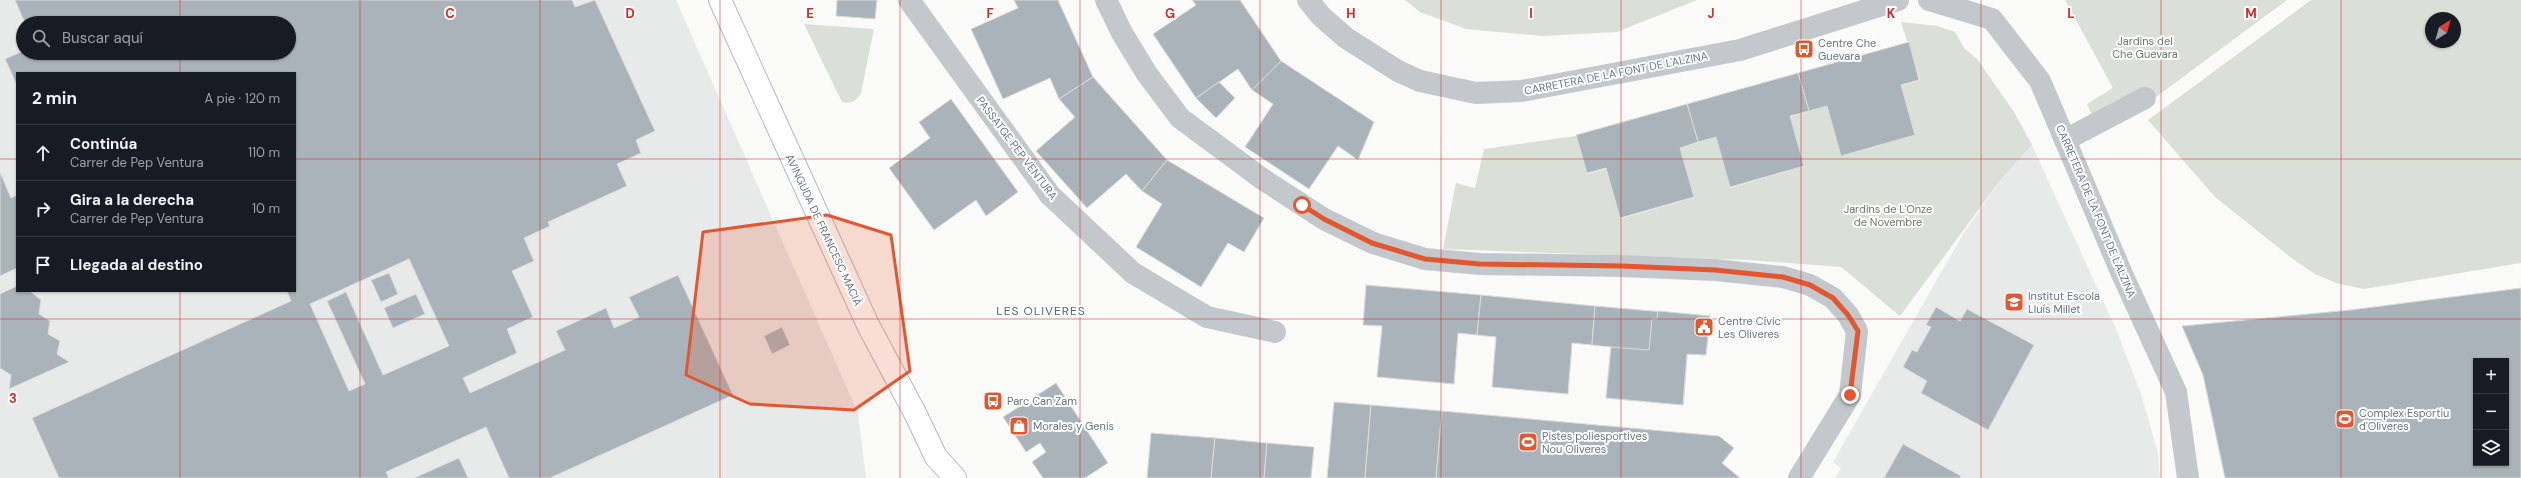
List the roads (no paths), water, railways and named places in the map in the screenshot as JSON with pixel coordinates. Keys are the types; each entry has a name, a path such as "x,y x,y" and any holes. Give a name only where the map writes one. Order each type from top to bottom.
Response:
{"street":[{"name":"AVINGUDA DE FRANCESC MACIÀ","path":"720,0 868,325 936,457 955,478"},
{"name":"PASSATGE PEP VENTURA","path":"909,0 1050,195 1133,273 1207,317 1275,332"},
{"path":"1106,0 1122,33 1143,68 1180,118 1267,182 1324,219 1372,243 1425,259 1480,264 1622,266 1715,270 1783,277 1810,285 1833,298 1848,315 1858,331 1850,395 1798,478"},
{"name":"CARRETERA DE LA FONT DE L'ALZINA","path":"1308,0 1321,16 1346,38 1398,71 1420,81 1476,93 1522,91 1740,50 1898,0"},
{"name":"CARRETERA DE LA FONT DE L'ALZINA","path":"1929,0 1992,19 2040,81 2176,392 2188,478"},
{"path":"2065,140 2145,98"},
{"path":"931,478 936,457"}],"place":[{"name":"Centre Che Guevara","path":"1804,49"},
{"name":"Institut Escola Lluís Millet","path":"2014,302"},
{"name":"Centre Cívic Les Oliveres","path":"1704,327"},
{"name":"Parc Can Zam","path":"993,401"},
{"name":"Complex Esportiu d'Oliveres","path":"2345,419"},
{"name":"Morales y Genis","path":"1019,426"},
{"name":"Pistes poliesportives Nou Oliveres","path":"1528,442"}],"district":[{"name":"LES OLIVERES","path":"1041,311"}],"park label":[{"name":"Jardins del Che Guevara","path":"2145,47"},
{"name":"Jardins de L'Onze de Novembre","path":"1888,215"}]}
